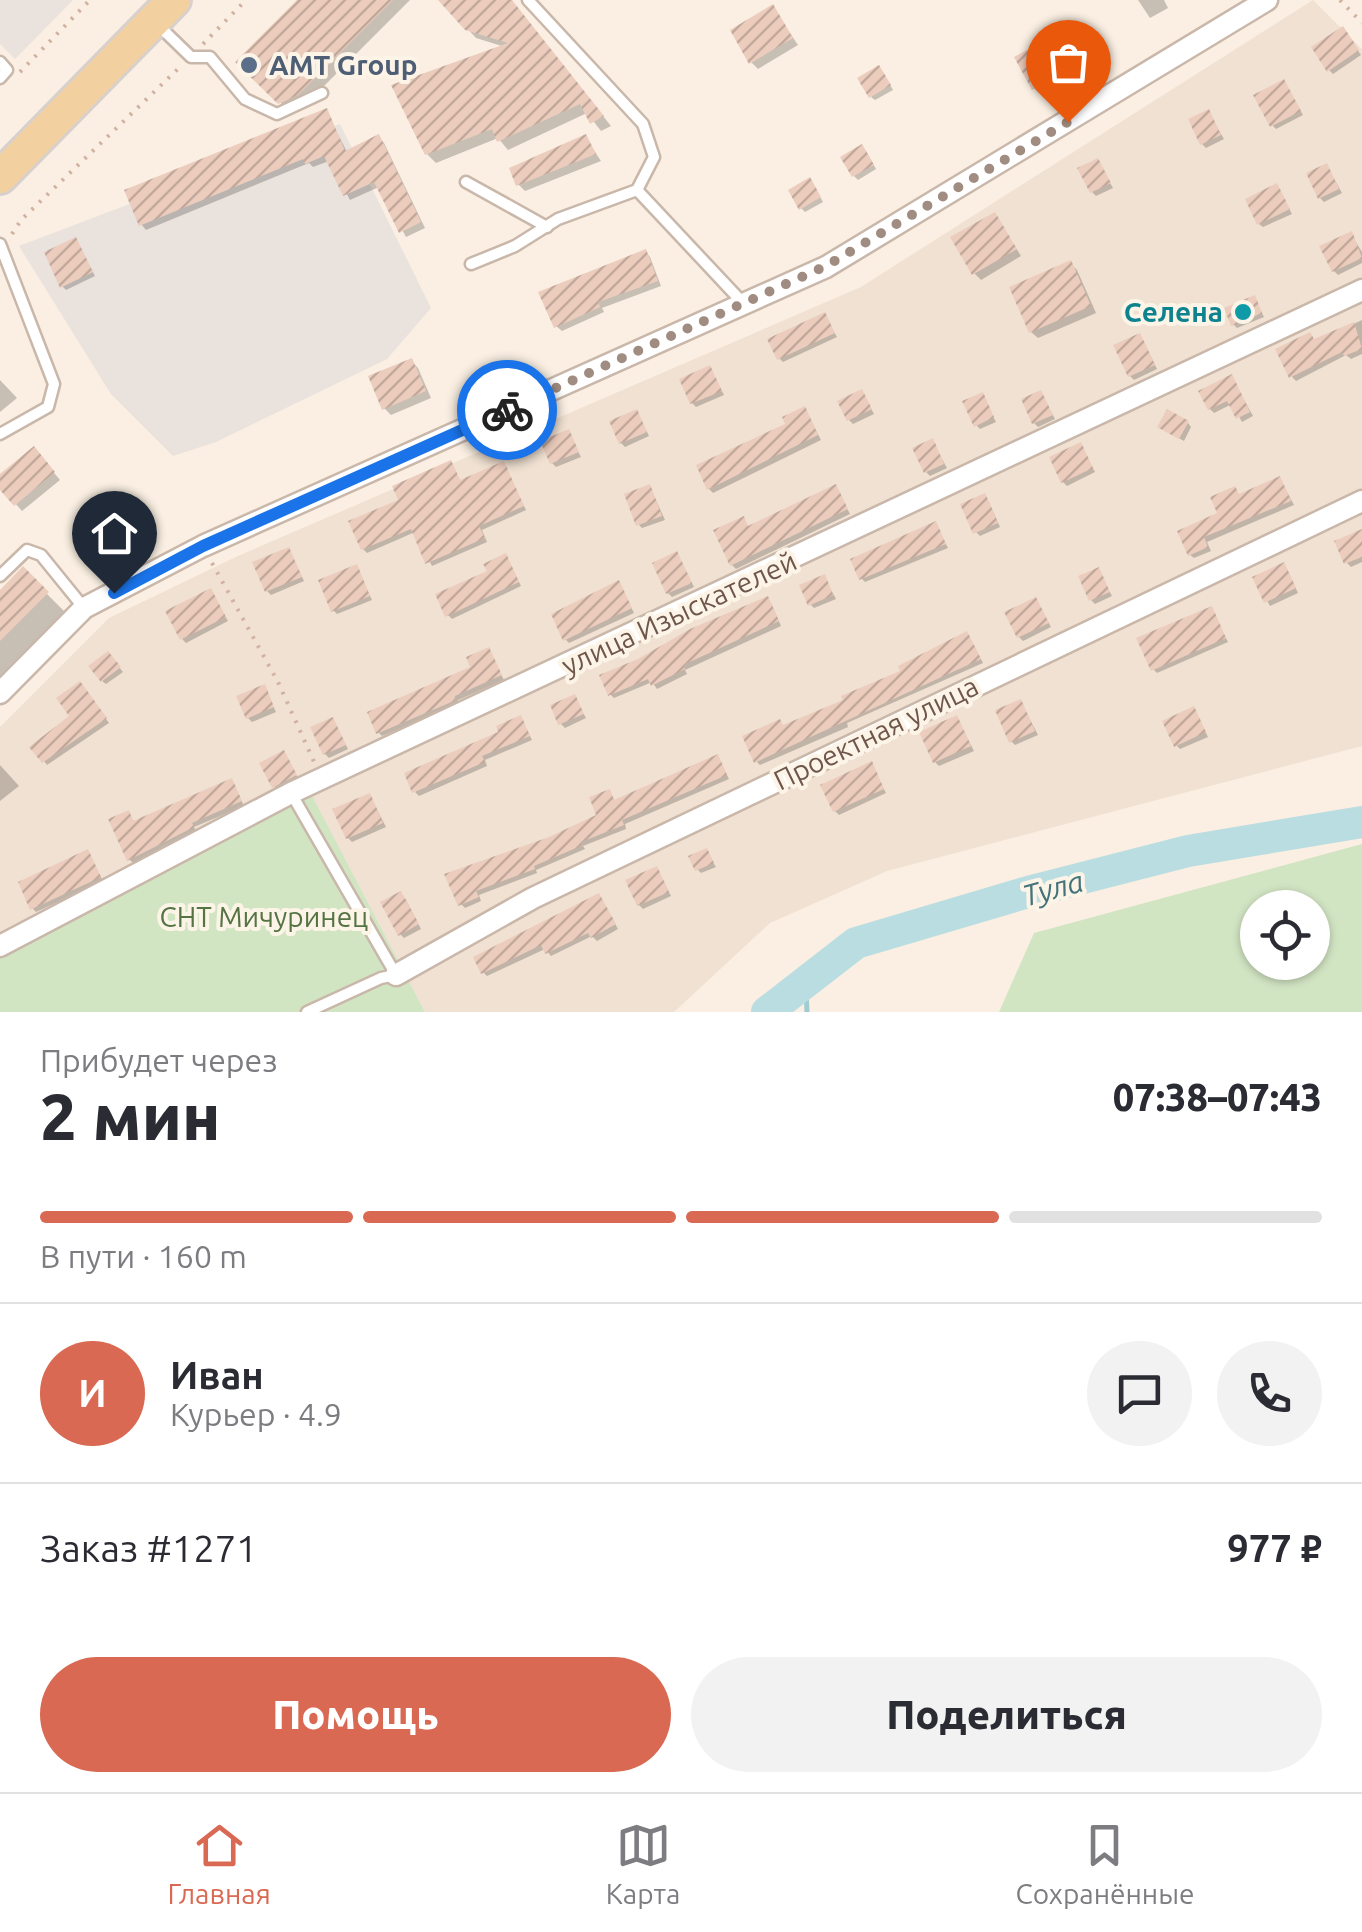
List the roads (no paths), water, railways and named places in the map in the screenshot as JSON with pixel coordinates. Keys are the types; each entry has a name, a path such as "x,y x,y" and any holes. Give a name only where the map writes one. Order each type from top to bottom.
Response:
{"main road":[{"path":"1,180 164,11"}],"street":[{"path":"0,693 84,608 203,546 826,266 1266,0"},
{"name":"улица Изыскателей","path":"0,946 299,790 1362,290"},
{"name":"Проектная улица","path":"396,975 533,898 1362,501"}],"lane":[{"path":"471,264 515,246 547,226 637,190 654,157 643,124 528,0"},
{"path":"164,11 191,56 210,58 245,99 277,114 322,93"},
{"path":"0,62 7,70 5,81"},
{"path":"466,182 547,226"},
{"path":"637,190 744,302"},
{"path":"0,434 48,407 54,384 1,246"},
{"path":"0,576 27,550 40,555 84,608"},
{"path":"299,790 396,975 307,1012"}],"waterway":[{"name":"Тула","path":"767,1012 856,943 1028,892 1188,851 1362,822"},
{"name":"Тула","path":"807,1012 806,989 856,943"}],"place":[{"name":"АМТ Group","path":"249,65"},
{"name":"Селена","path":"1243,312"}],"park label":[{"name":"СНТ Мичуринец","path":"264,917"}]}
